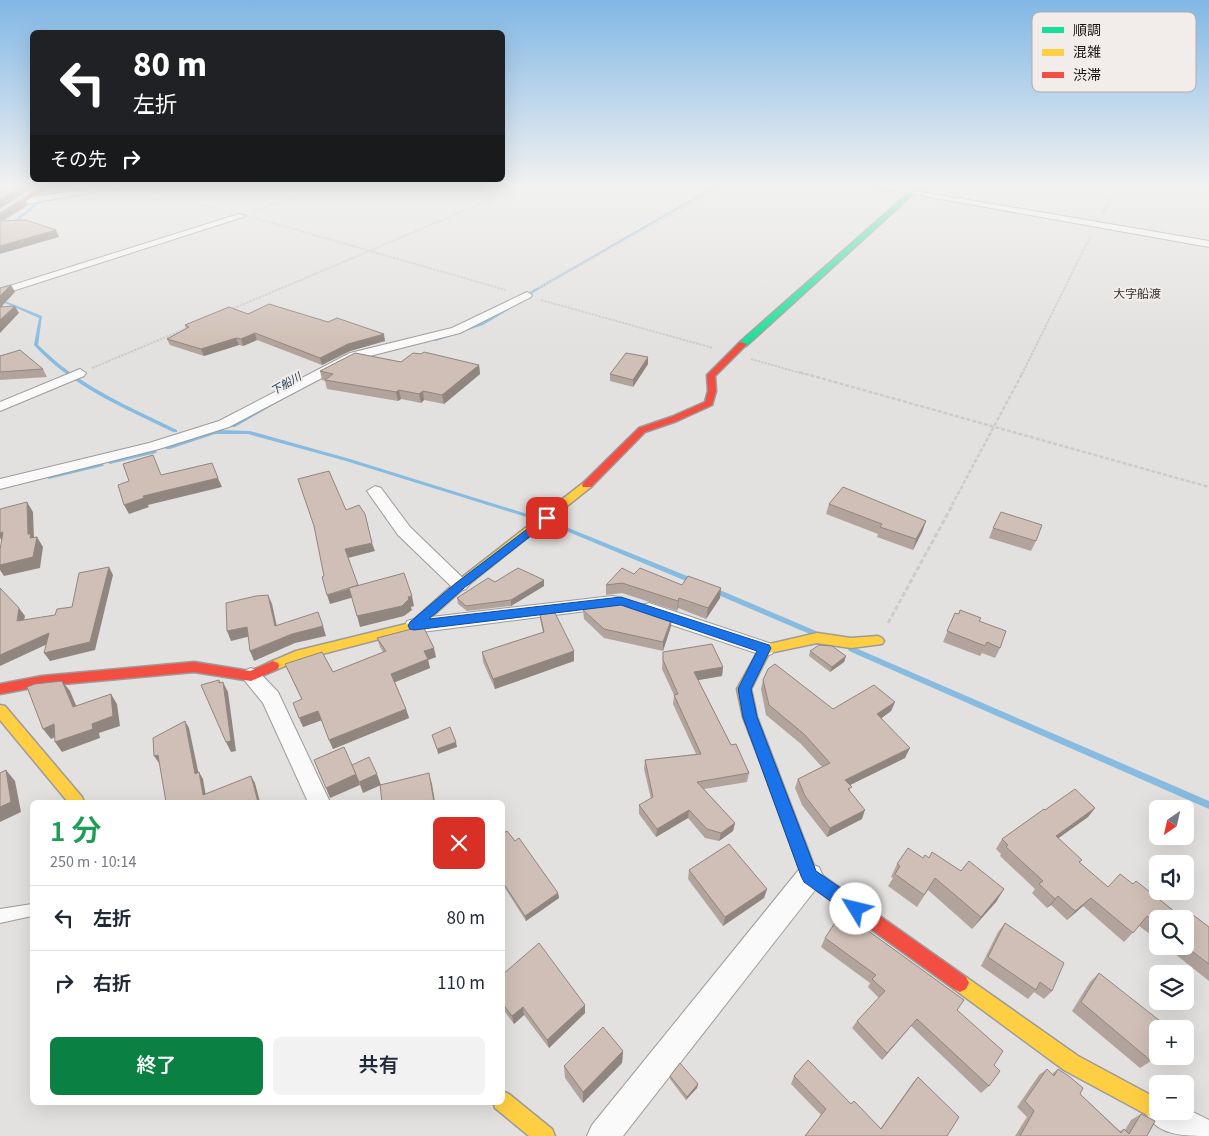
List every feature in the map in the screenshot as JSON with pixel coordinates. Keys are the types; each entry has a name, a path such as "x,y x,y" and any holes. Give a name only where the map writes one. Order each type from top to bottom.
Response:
{"street":[{"path":"1,292 172,238"},
{"path":"414,626 460,585 577,495 642,430 674,419 709,403 712,391 711,375 732,353 861,238"},
{"path":"1173,238 1209,244"},
{"path":"0,484 154,446 224,424 354,356 456,331 527,296"},
{"path":"0,406 80,374"},
{"path":"375,490 404,531 460,585"},
{"path":"0,689 42,681 194,667 251,676 296,656 414,626 621,601 765,648 817,638 851,643 878,642"},
{"path":"765,648 744,689 750,717 810,876 1071,1063 1149,1106"},
{"path":"251,676 271,698 318,800"},
{"path":"0,710 75,800"},
{"path":"603,1136 810,876"},
{"path":"505,1104 545,1136"},
{"path":"1176,1120 1206,1136"}],"lane":[{"path":"0,916 30,910"}],"path":[{"path":"321,238 1209,487"},
{"path":"225,312 399,238"},
{"path":"527,296 630,238"},
{"path":"878,642 995,427 1090,238"},
{"path":"80,374 198,323"}],"building":[{"path":"0,238 28,238 0,246"},
{"path":"11,285 0,296 0,288"},
{"path":"269,304 328,322 337,318 384,334 348,344 320,358 255,333 241,339 236,338 201,349 167,339 189,327 185,325 229,307 248,314"},
{"path":"15,306 0,320 0,307"},
{"path":"20,350 43,369 0,372 0,356"},
{"path":"424,352 479,365 442,395 423,391 419,394 399,390 396,392 325,380 333,374 320,371 355,353 401,362 413,353 421,354"},
{"path":"626,353 648,357 633,380 610,374"},
{"path":"153,455 161,475 212,463 218,478 143,496 144,498 124,505 118,485 129,481 123,464"},
{"path":"329,471 346,510 359,505 365,514 372,543 345,549 358,585 327,595 322,577 324,576 314,526 298,479"},
{"path":"843,487 926,521 916,539 880,527 882,524 829,504"},
{"path":"27,502 28,534 31,534 30,538 37,537 33,557 0,565 3,532 0,533 0,509"},
{"path":"1001,512 1042,525 1036,541 993,528"},
{"path":"109,567 90,642 44,653 49,633 0,655 0,588 19,608 17,621 55,615 57,609 72,607 79,573"},
{"path":"518,568 544,580 511,600 466,606 457,598 488,578 495,582"},
{"path":"622,568 634,574 640,568 682,585 688,576 721,588 708,608 679,598 678,601 622,583 606,585"},
{"path":"404,573 412,596 408,597 409,599 402,606 357,616 349,588"},
{"path":"268,595 275,626 318,612 323,626 292,634 250,651 247,627 227,631 226,603"},
{"path":"620,600 672,618 663,642 604,629 583,610 589,604"},
{"path":"552,607 574,651 493,679 482,652 544,632 539,609"},
{"path":"960,610 981,618 979,621 1006,631 1000,648 987,642 985,646 947,631 955,613 959,614"},
{"path":"423,626 434,648 424,651 428,659 391,674 406,709 329,740 318,711 299,718 293,703 302,699 285,664 322,652 333,672 386,651 377,638"},
{"path":"712,644 723,667 694,672 731,745 736,744 749,773 697,782 735,823 721,833 707,829 689,810 657,829 639,805 653,797 645,760 701,754 674,695 678,694 663,660 663,652"},
{"path":"819,645 832,646 846,656 832,667 810,651"},
{"path":"775,664 833,709 874,685 895,702 877,714 910,748 845,780 852,787 848,789 865,810 830,828 805,796 798,779 830,763 804,734 769,705 763,680 768,669"},
{"path":"219,680 219,683 223,682 231,741 226,742 201,685"},
{"path":"62,681 73,707 111,694 113,716 92,724 93,729 55,742 54,724 43,729 27,687 35,684"},
{"path":"185,721 195,774 199,772 203,795 251,776 257,800 166,800 158,755 154,756 153,738"},
{"path":"450,727 456,742 437,749 432,735"},
{"path":"344,747 356,774 326,788 314,760"},
{"path":"369,757 377,774 359,782 352,765"},
{"path":"6,770 11,802 0,807 0,773"},
{"path":"429,773 434,800 382,800 380,785"},
{"path":"1075,789 1095,808 1056,836 1082,860 1079,862 1108,887 1120,874 1133,884 1136,881 1149,891 1149,900 1160,900 1173,910 1149,910 1149,917 1147,916 1133,933 1091,898 1075,911 1058,896 1055,899 1039,884 1043,881 1006,847 1008,845 1002,839"},
{"path":"507,831 515,841 519,838 558,893 525,916 505,886 505,832"},
{"path":"729,844 767,889 725,917 689,870"},
{"path":"908,848 923,858 925,855 929,858 932,852 961,871 969,861 1004,889 981,917 935,878 924,895 895,874 900,866 897,864"},
{"path":"842,912 964,1000 957,1010 1003,1051 994,1065 1000,1071 989,1086 917,1019 887,1053 857,1021 885,991 872,979 876,975 825,938"},
{"path":"1194,916 1209,927 1209,964 1194,953"},
{"path":"1005,923 1064,963 1052,991 1040,982 1036,990 988,957"},
{"path":"539,943 585,1005 547,1040 523,1007 512,1016 505,1007 505,972"},
{"path":"1099,973 1159,1020 1149,1020 1149,1059 1081,1002"},
{"path":"603,1027 623,1051 583,1092 564,1066"},
{"path":"808,1060 851,1104 854,1101 881,1129 918,1077 959,1117 947,1136 805,1136 826,1109 794,1076"},
{"path":"680,1063 698,1084 687,1097 670,1076"},
{"path":"1047,1069 1054,1076 1058,1069 1083,1088 1080,1094 1121,1133 1124,1129 1129,1134 1141,1114 1149,1118 1149,1120 1155,1121 1147,1136 1020,1136 1034,1111 1025,1101"}],"waterway":[{"name":"下船川","path":"530,293 626,238"},
{"path":"0,300 41,317 36,345 67,372 101,394 175,431"},
{"name":"下船川","path":"435,340 482,324 518,303"},
{"name":"下船川","path":"233,426 276,402"},
{"name":"下船川","path":"168,448 214,432"},
{"path":"214,432 248,432 348,460 554,524 695,582"},
{"name":"下船川","path":"110,462 154,452"},
{"name":"下船川","path":"49,477 101,465"},
{"path":"713,590 814,633"},
{"path":"851,649 1209,805"}],"traffic: fast":[{"path":"743,344 861,238"}],"traffic: slow":[{"path":"273,666 296,656 414,626 460,585 587,485"},
{"path":"770,769 750,717 744,689 765,649 817,638 851,643 878,641"},
{"path":"0,710 75,800"},
{"path":"960,983 1071,1063 1149,1105"},
{"path":"505,1103 545,1136"}],"traffic: jam":[{"path":"587,485 642,430 674,419 709,403 712,391 711,375 743,344"},
{"path":"0,689 42,681 194,667 251,676 273,666"},
{"path":"770,769 810,876 960,983"}],"district":[{"name":"大字船渡","path":"1137,294"}],"route":[{"path":"547,518 460,585 414,626 621,601 765,648 744,689 750,717 810,876 856,909"}]}
